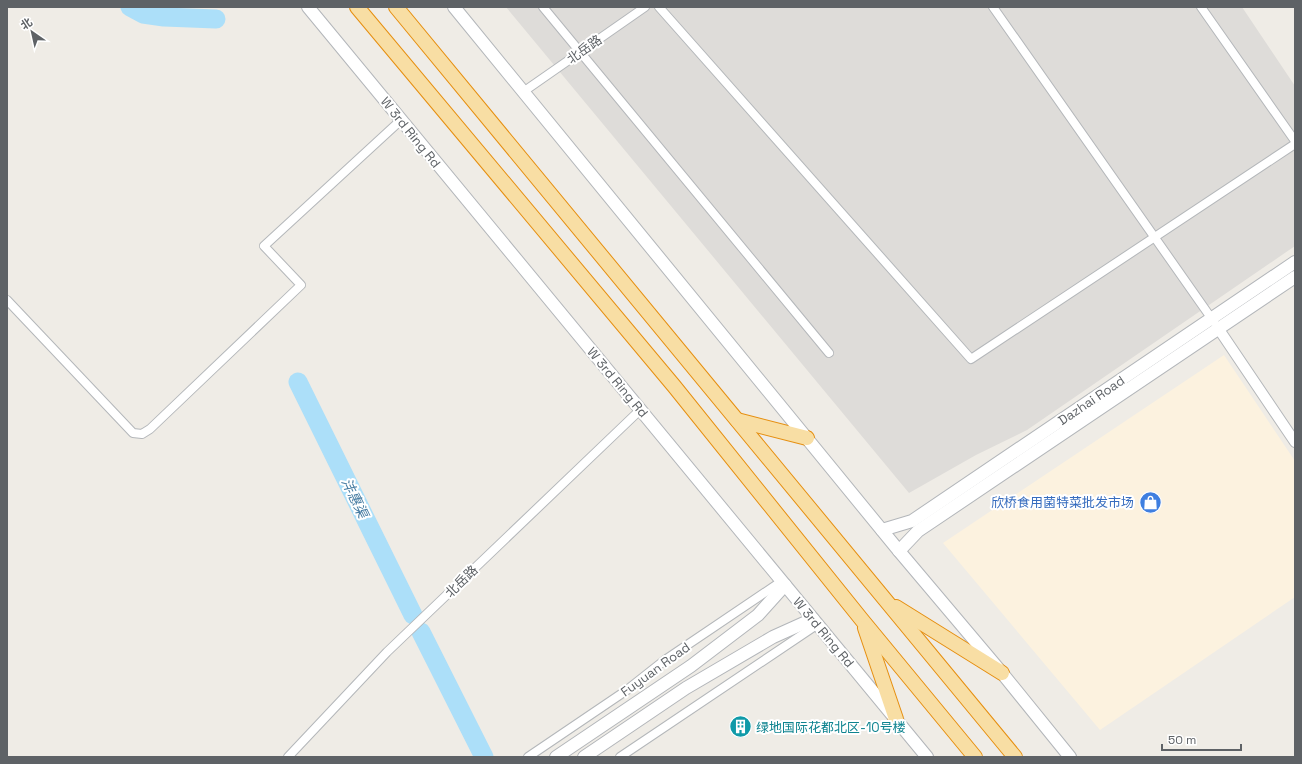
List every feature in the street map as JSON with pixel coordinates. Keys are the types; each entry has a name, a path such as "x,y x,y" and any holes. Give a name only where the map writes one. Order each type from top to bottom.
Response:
{"highway":[{"path":"352,7 371,24"},
{"path":"357,7 669,380 862,620 975,757"},
{"path":"396,7 1015,757"},
{"path":"404,7 423,40"},
{"path":"737,420 807,438"},
{"path":"886,601 1002,673"},
{"path":"862,620 896,719"}],"main road":[{"name":"W 3rd Ring Rd","path":"308,7 927,757"},
{"path":"454,7 899,551 1002,673 1070,757"},
{"name":"Dazhai Road","path":"899,551 918,531 1215,323 1295,262"},
{"name":"Dazhai Road","path":"882,530 912,521 1215,323 1295,277"},
{"name":"Fuyuan Road","path":"556,757 691,666 758,615 784,583"},
{"path":"584,757 686,688 773,637 816,621"}],"street":[{"path":"543,7 829,353"},
{"name":"北岳路","path":"523,92 645,7"},
{"path":"659,7 971,359 1295,142 1201,7"},
{"path":"994,7 1215,323 1295,442"},
{"path":"7,300 133,433 142,434 150,429 302,285 264,246 401,120"},
{"name":"北岳路","path":"288,757 387,652 640,410"},
{"name":"Fuyuan Road","path":"528,757 627,690 665,660 784,583"},
{"path":"620,757 816,621"}],"shaded area":[{"path":"506,7 1242,7 1295,86 1295,246 1027,430 976,455 909,493"},
{"name":"欣桥食用菌特菜批发市场","path":"1224,355 1295,461 1295,597 1100,730 943,543"}],"waterway":[{"name":"沣惠渠","path":"130,7 143,14 164,17 216,19"},
{"name":"沣惠渠","path":"298,382 413,615"},
{"name":"沣惠渠","path":"421,632 484,757"}],"place":[{"name":"欣桥食用菌特菜批发市场","path":"1150,502"},
{"name":"绿地国际花都北区-10号楼","path":"741,727"}]}
